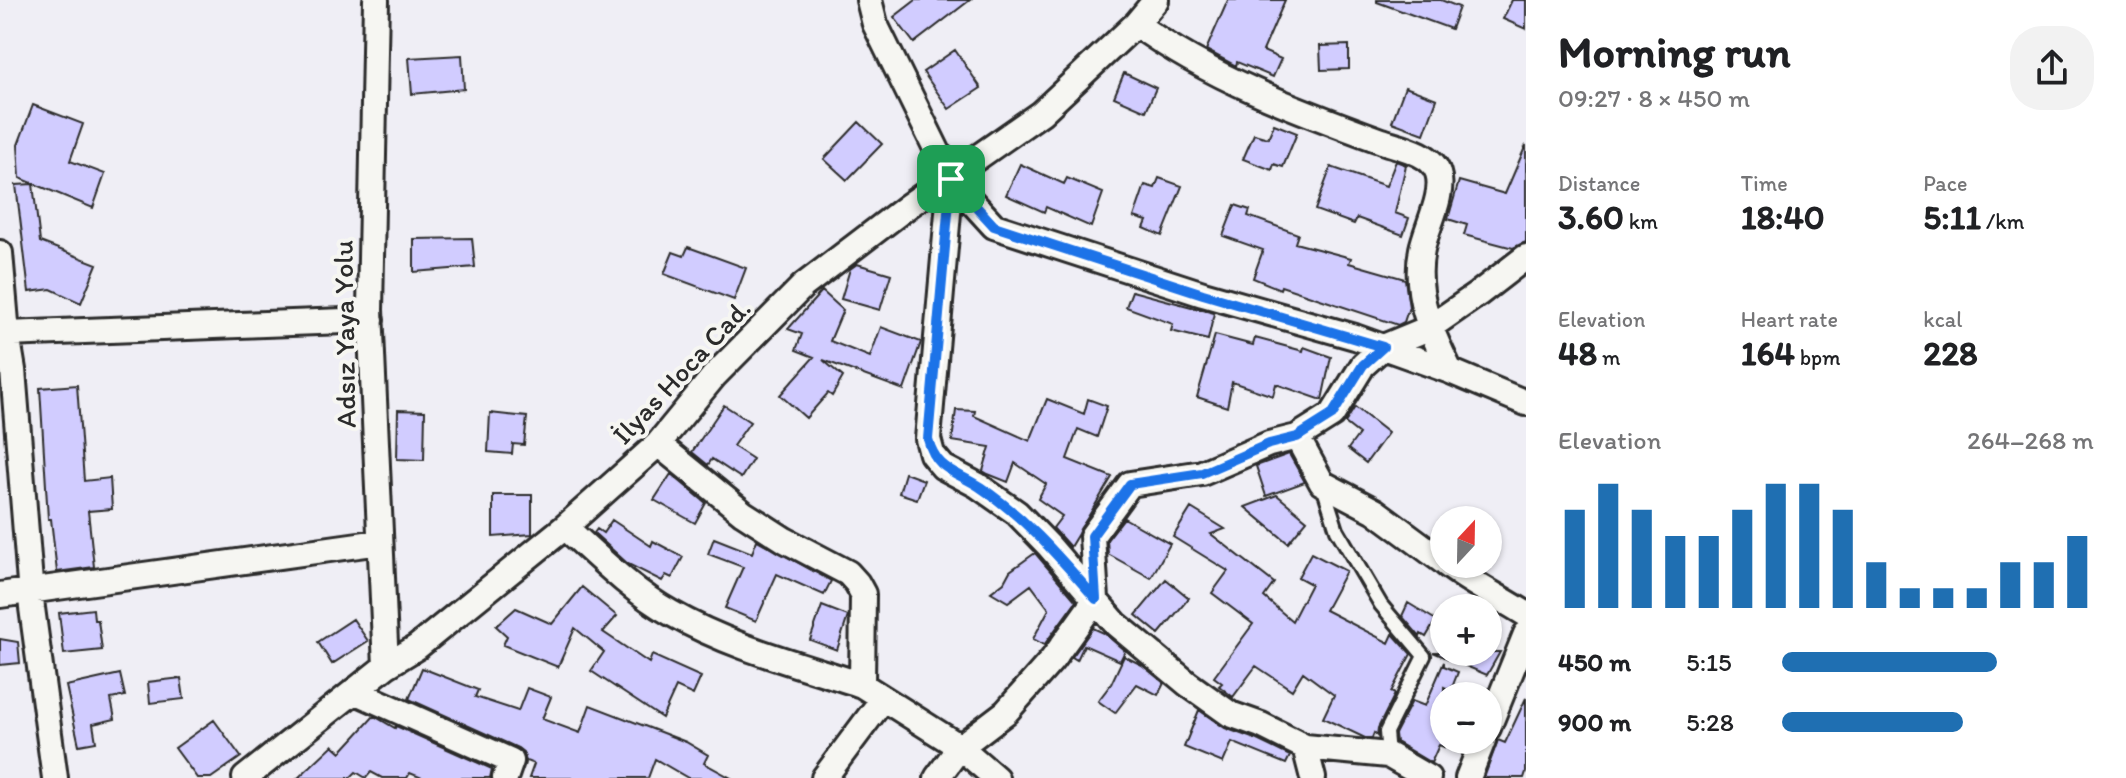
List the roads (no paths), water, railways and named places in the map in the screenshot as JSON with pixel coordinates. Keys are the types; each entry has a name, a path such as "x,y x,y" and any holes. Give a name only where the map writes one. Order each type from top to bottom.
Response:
{"street":[{"name":"Adsız Yaya Yolu","path":"376,0 371,320 386,666"},
{"path":"869,0 875,24 951,179 994,226 1203,294 1383,347 1526,403"},
{"name":"İlyas Hoca Cad.","path":"245,778 386,666 417,647 565,527 658,444 714,376 803,286 908,206 951,179 1041,113 1136,24 1156,0"},
{"path":"1136,24 1204,66 1296,110 1409,150 1433,163 1440,179 1420,263 1422,308 1450,371"},
{"path":"951,179 928,439 932,454 943,467 977,485 1017,513 1116,624 1188,684 1230,714 1261,725 1305,747 1388,755 1428,778"},
{"path":"0,253 7,371 30,591 55,778"},
{"path":"937,778 960,747 1006,712 1052,660 1096,599 1092,536 1130,484 1202,473 1269,444 1297,437 1332,415 1363,365 1383,347 1429,328 1526,257"},
{"path":"7,334 371,320"},
{"path":"1297,437 1322,483 1375,511 1430,552"},
{"path":"658,444 743,513 785,540 848,573 857,583 863,594 862,685"},
{"path":"565,527 607,565 668,612 721,638 862,685 960,747 996,778"},
{"path":"0,595 380,542"},
{"path":"1465,578 1526,614"},
{"path":"1502,693 1526,634"},
{"path":"354,691 511,761 505,778"},
{"path":"824,778 883,699"},
{"path":"1305,747 1313,778"},
{"path":"1468,778 1477,754"}],"lane":[{"path":"1322,483 1337,530 1381,605 1424,656 1386,732 1388,755"}]}
